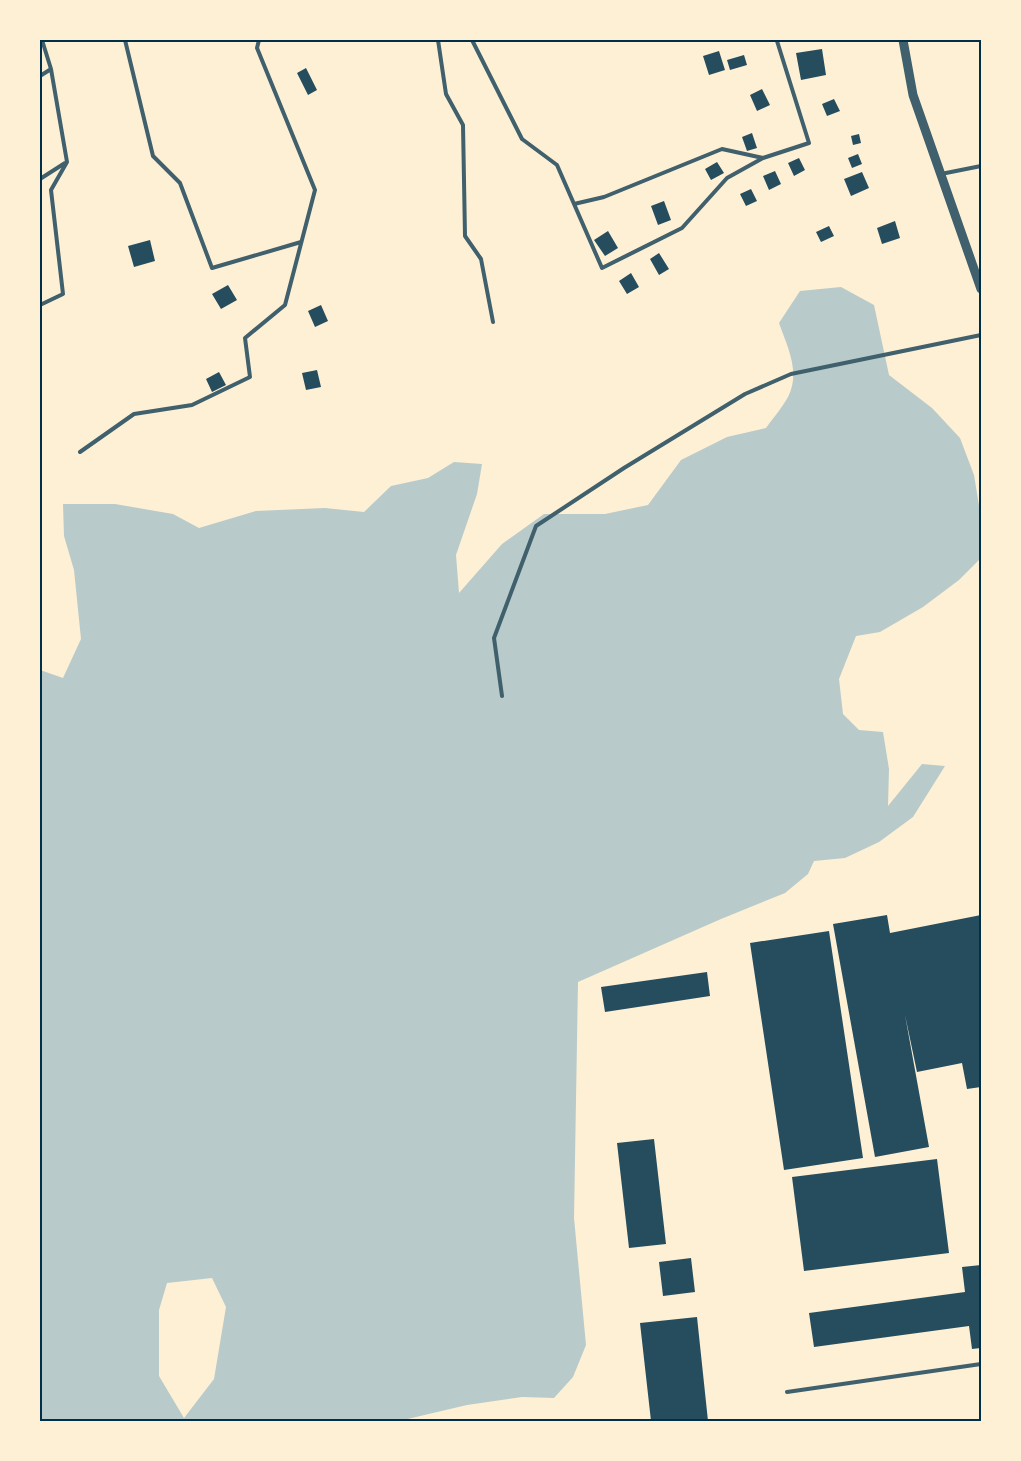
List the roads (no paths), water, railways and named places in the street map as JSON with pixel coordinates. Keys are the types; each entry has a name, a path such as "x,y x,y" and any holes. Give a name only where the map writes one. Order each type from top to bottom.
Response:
{"street":[{"path":"903,40 913,95 981,289"}],"lane":[{"path":"40,305 63,294 51,190 67,162 51,68 42,40"},
{"path":"125,40 153,156 180,183 212,268 301,242"},
{"path":"80,452 134,414 192,405 250,377 245,338 285,306 315,190 257,48 259,40"},
{"path":"438,40 446,94 464,125 465,236 481,259 493,322"},
{"path":"472,40 522,139 557,165 602,268 682,228 727,178 763,158 809,143 776,40 781,40"},
{"path":"40,76 51,68"},
{"path":"574,204 604,197 722,149 763,158"},
{"path":"40,180 67,162"},
{"path":"941,174 981,166"},
{"path":"502,696 494,638 536,526 624,468 744,394 791,374 981,335"},
{"path":"786,1392 981,1364"}]}
